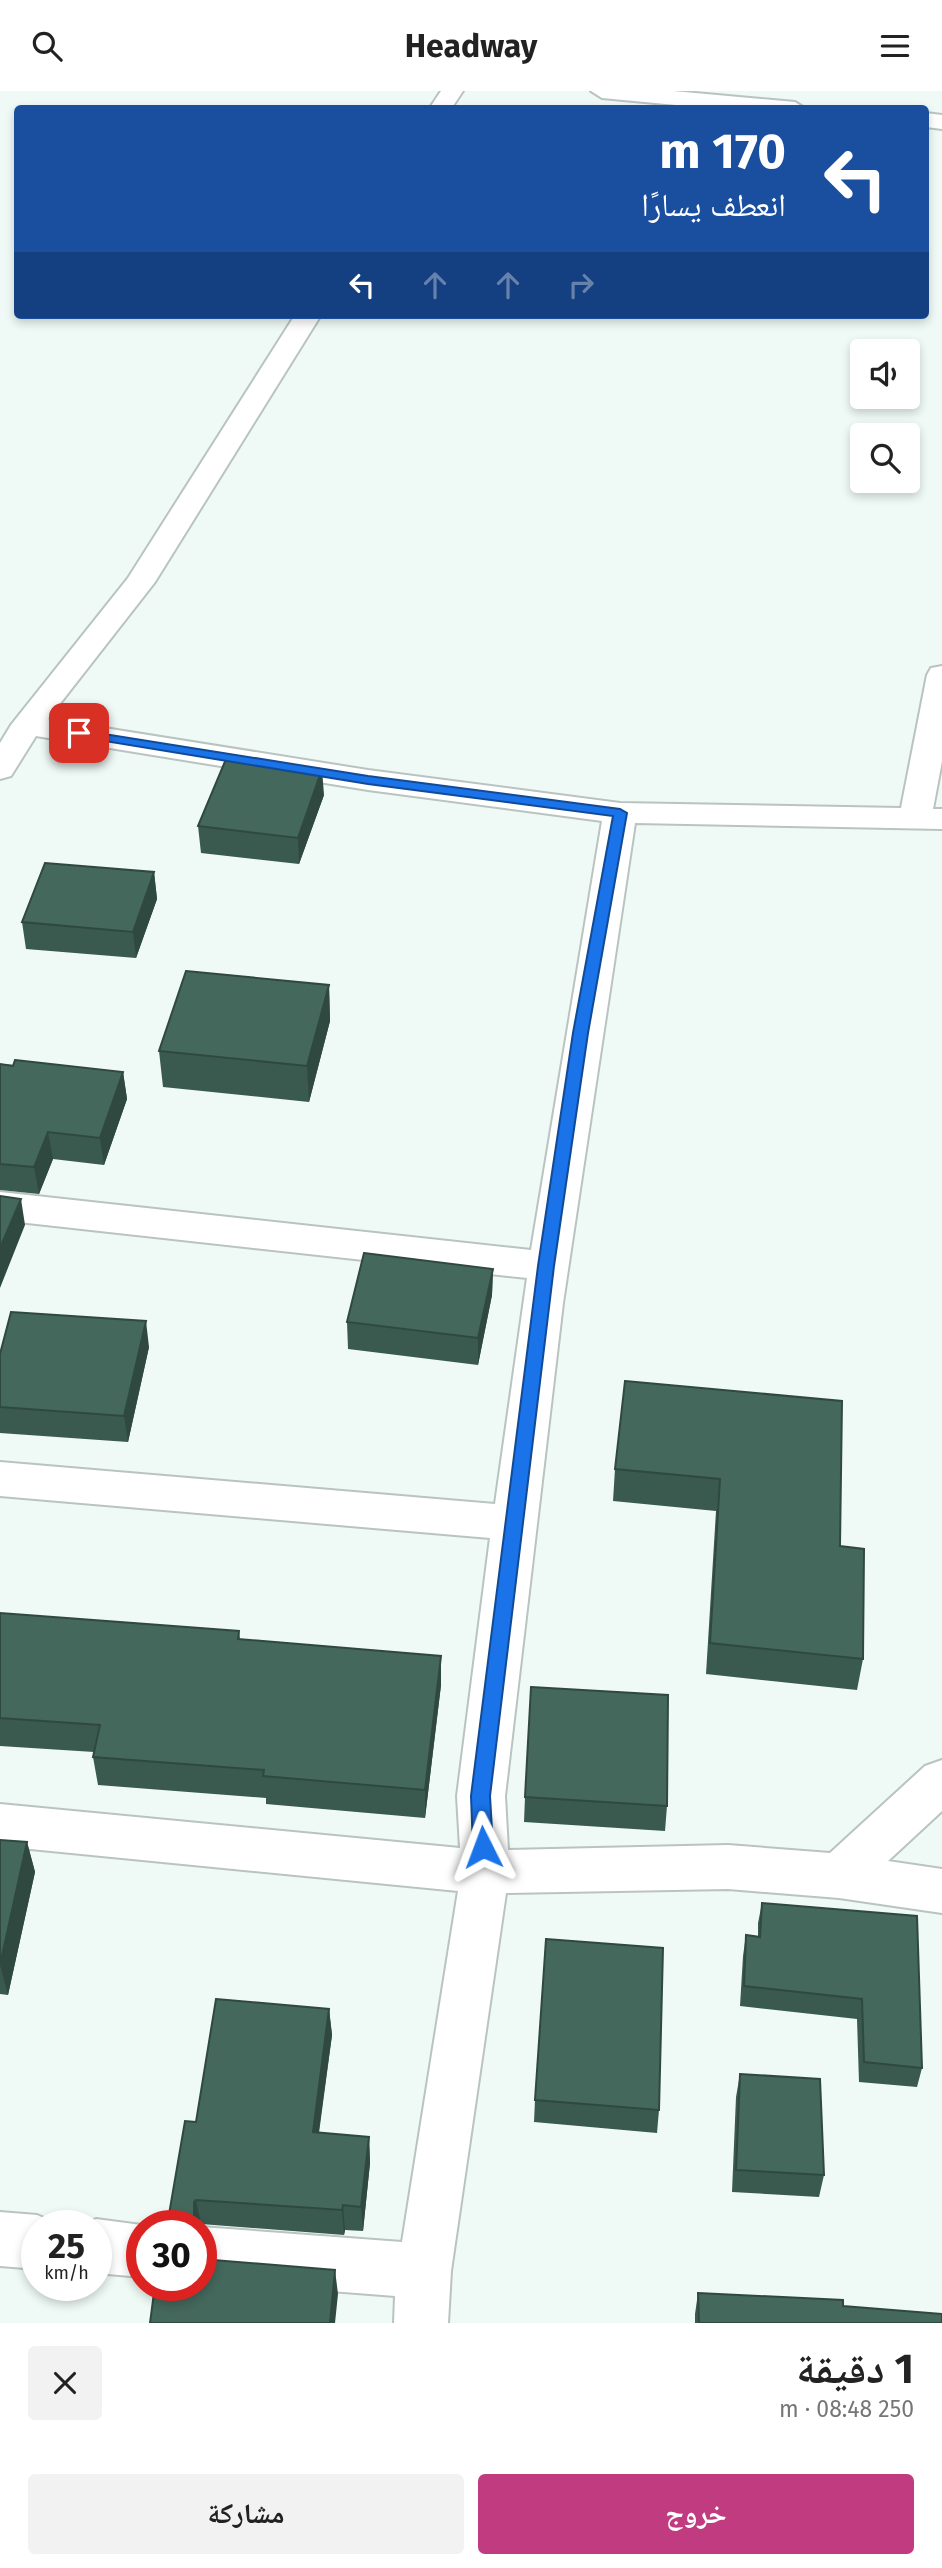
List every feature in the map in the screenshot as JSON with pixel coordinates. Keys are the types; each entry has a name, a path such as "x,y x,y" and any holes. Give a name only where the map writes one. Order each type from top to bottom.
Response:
{"street":[{"path":"602,91 752,105"},
{"path":"0,769 27,725 140,582 305,319"},
{"path":"27,725 368,780 620,813 928,819 942,675"},
{"path":"421,2323 424,2270 485,1872 481,1796 546,1266 581,1033 620,813"},
{"path":"0,1206 546,1266"},
{"path":"0,1479 513,1523"},
{"path":"839,1876 942,1781"},
{"path":"0,1825 485,1872 728,1867 839,1876 942,1891"},
{"path":"0,2239 21,2241"},
{"path":"217,2255 424,2270"}],"building":[{"path":"226,759 322,769 298,838 198,826"},
{"path":"45,863 154,872 133,932 22,922"},
{"path":"186,971 329,985 307,1066 159,1051"},
{"path":"15,1060 123,1072 100,1138 48,1132 34,1167 0,1164 0,1064 13,1066"},
{"path":"0,1196 21,1199 0,1248"},
{"path":"364,1253 493,1269 478,1338 347,1322"},
{"path":"11,1312 146,1321 124,1416 0,1407 0,1354"},
{"path":"625,1381 842,1401 840,1546 864,1549 863,1659 710,1643 720,1479 615,1469"},
{"path":"0,1613 239,1631 238,1639 441,1656 425,1790 263,1776 264,1770 93,1757 100,1725 0,1718"},
{"path":"531,1687 668,1695 667,1806 525,1797"},
{"path":"0,1840 27,1842 0,1965"},
{"path":"762,1903 917,1916 922,2068 864,2062 862,1999 744,1986 746,1935 760,1937"},
{"path":"546,1939 663,1948 659,2110 535,2100"},
{"path":"216,1999 329,2009 313,2132 369,2137 361,2207 343,2205 342,2210 196,2200 194,2210 170,2210 185,2121 196,2122"},
{"path":"740,2074 820,2079 824,2175 736,2170"},
{"path":"217,2260 335,2270 330,2323 150,2323 153,2301 217,2301"},
{"path":"698,2293 843,2300 843,2306 942,2314 942,2323 699,2323"}],"route":[{"path":"79,733 368,780 620,813 581,1033 546,1266 481,1796 483,1847"}]}
